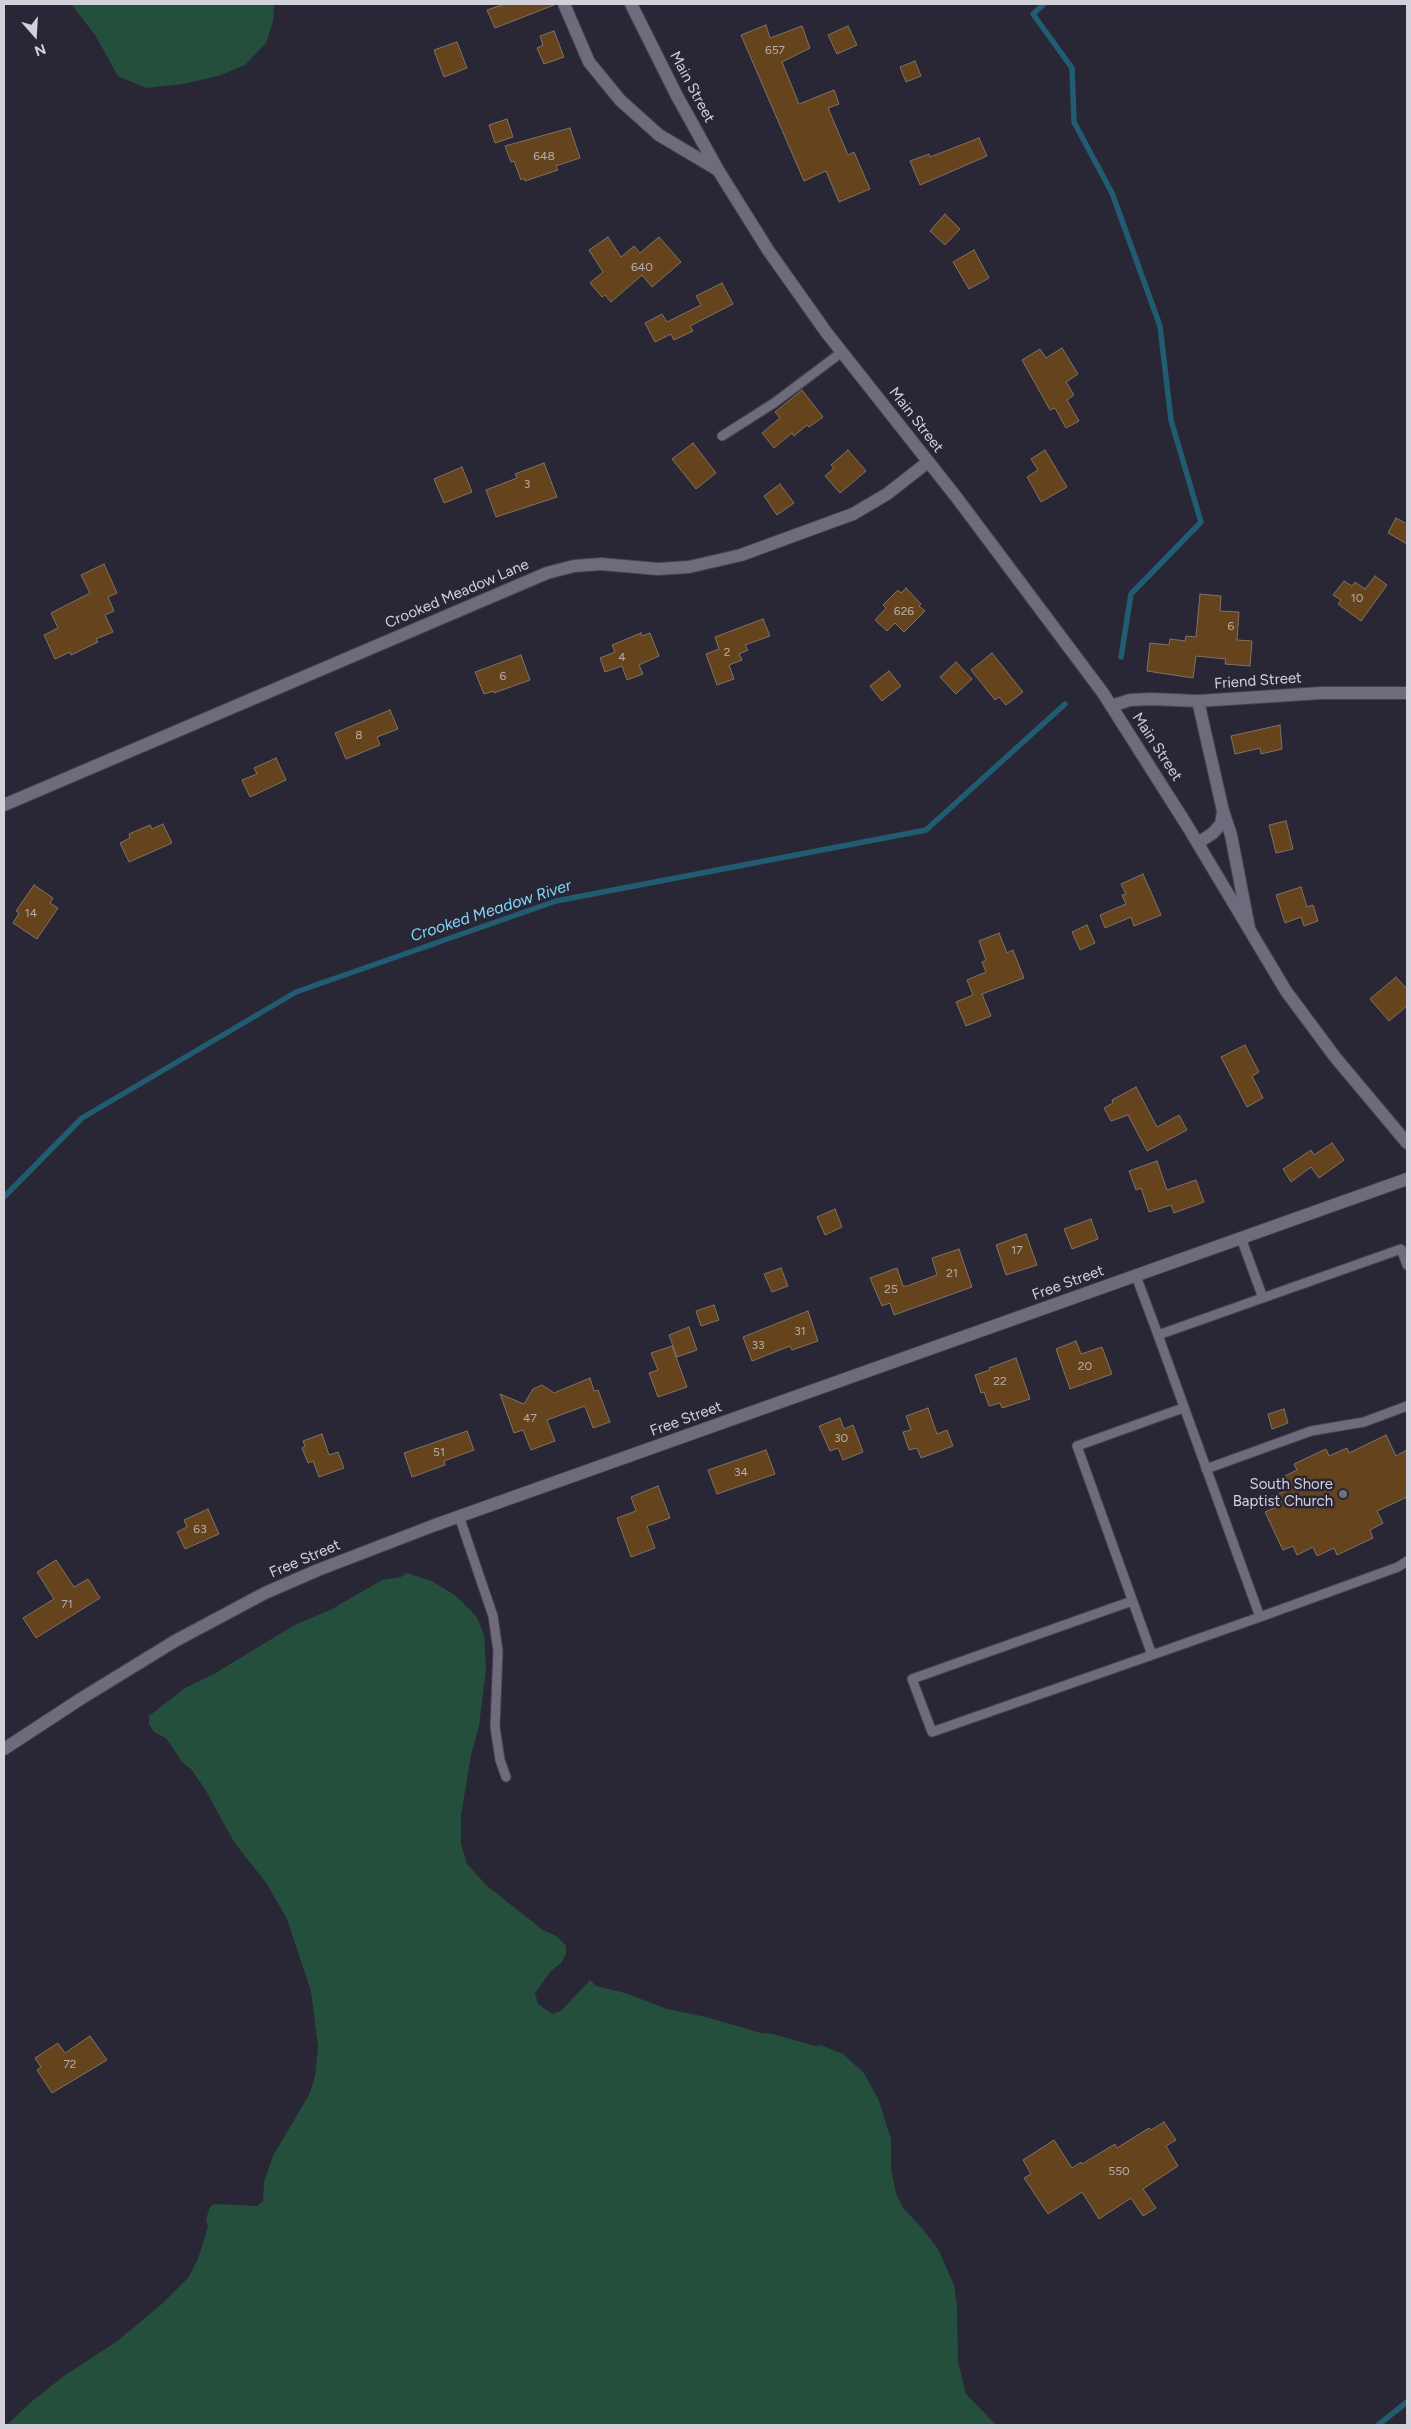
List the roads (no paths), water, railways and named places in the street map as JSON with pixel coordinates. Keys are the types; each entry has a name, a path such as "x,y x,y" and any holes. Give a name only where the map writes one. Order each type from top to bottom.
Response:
{"street":[{"path":"564,4 589,62 620,100 659,135 718,170"},
{"name":"Main Street","path":"631,4 677,96 718,170 768,250 842,352 1077,657 1111,706 1198,843 1286,991 1311,1027 1407,1143"},
{"name":"Crooked Meadow Lane","path":"4,805 547,573 574,566 602,564 658,569 689,567 741,555 853,514 887,494 928,462"},
{"name":"Friend Street","path":"1111,706 1130,700 1146,699 1198,701 1321,693 1407,693"},
{"name":"Main Street","path":"1198,701 1223,812 1231,835 1250,932"},
{"path":"1198,843 1213,833 1220,824 1223,812"},
{"name":"Free Street","path":"4,1749 82,1698 217,1618 318,1570 459,1516 1407,1179"}],"lane":[{"path":"722,436 774,403 842,352"},
{"path":"1241,1238 1263,1298"},
{"path":"1158,1335 1401,1249 1407,1265"},
{"path":"1136,1276 1260,1617"},
{"path":"1206,1469 1311,1431 1364,1422 1407,1406"},
{"path":"1152,1655 1076,1446 1183,1408"},
{"path":"459,1516 493,1616 498,1651 495,1727 500,1760 506,1777"},
{"path":"1132,1601 912,1680 932,1732 1260,1617 1398,1567 1407,1561"}],"waterway":[{"name":"Crooked Meadow River","path":"1044,4 1033,14 1072,68 1074,122 1112,193 1160,326 1171,420 1201,522 1131,594 1121,657"},
{"name":"Crooked Meadow River","path":"4,1197 82,1118 296,992 556,901 926,830 1065,704"},
{"path":"1378,2425 1407,2402"}],"place":[{"name":"South Shore Baptist Church","path":"1343,1494"}]}
